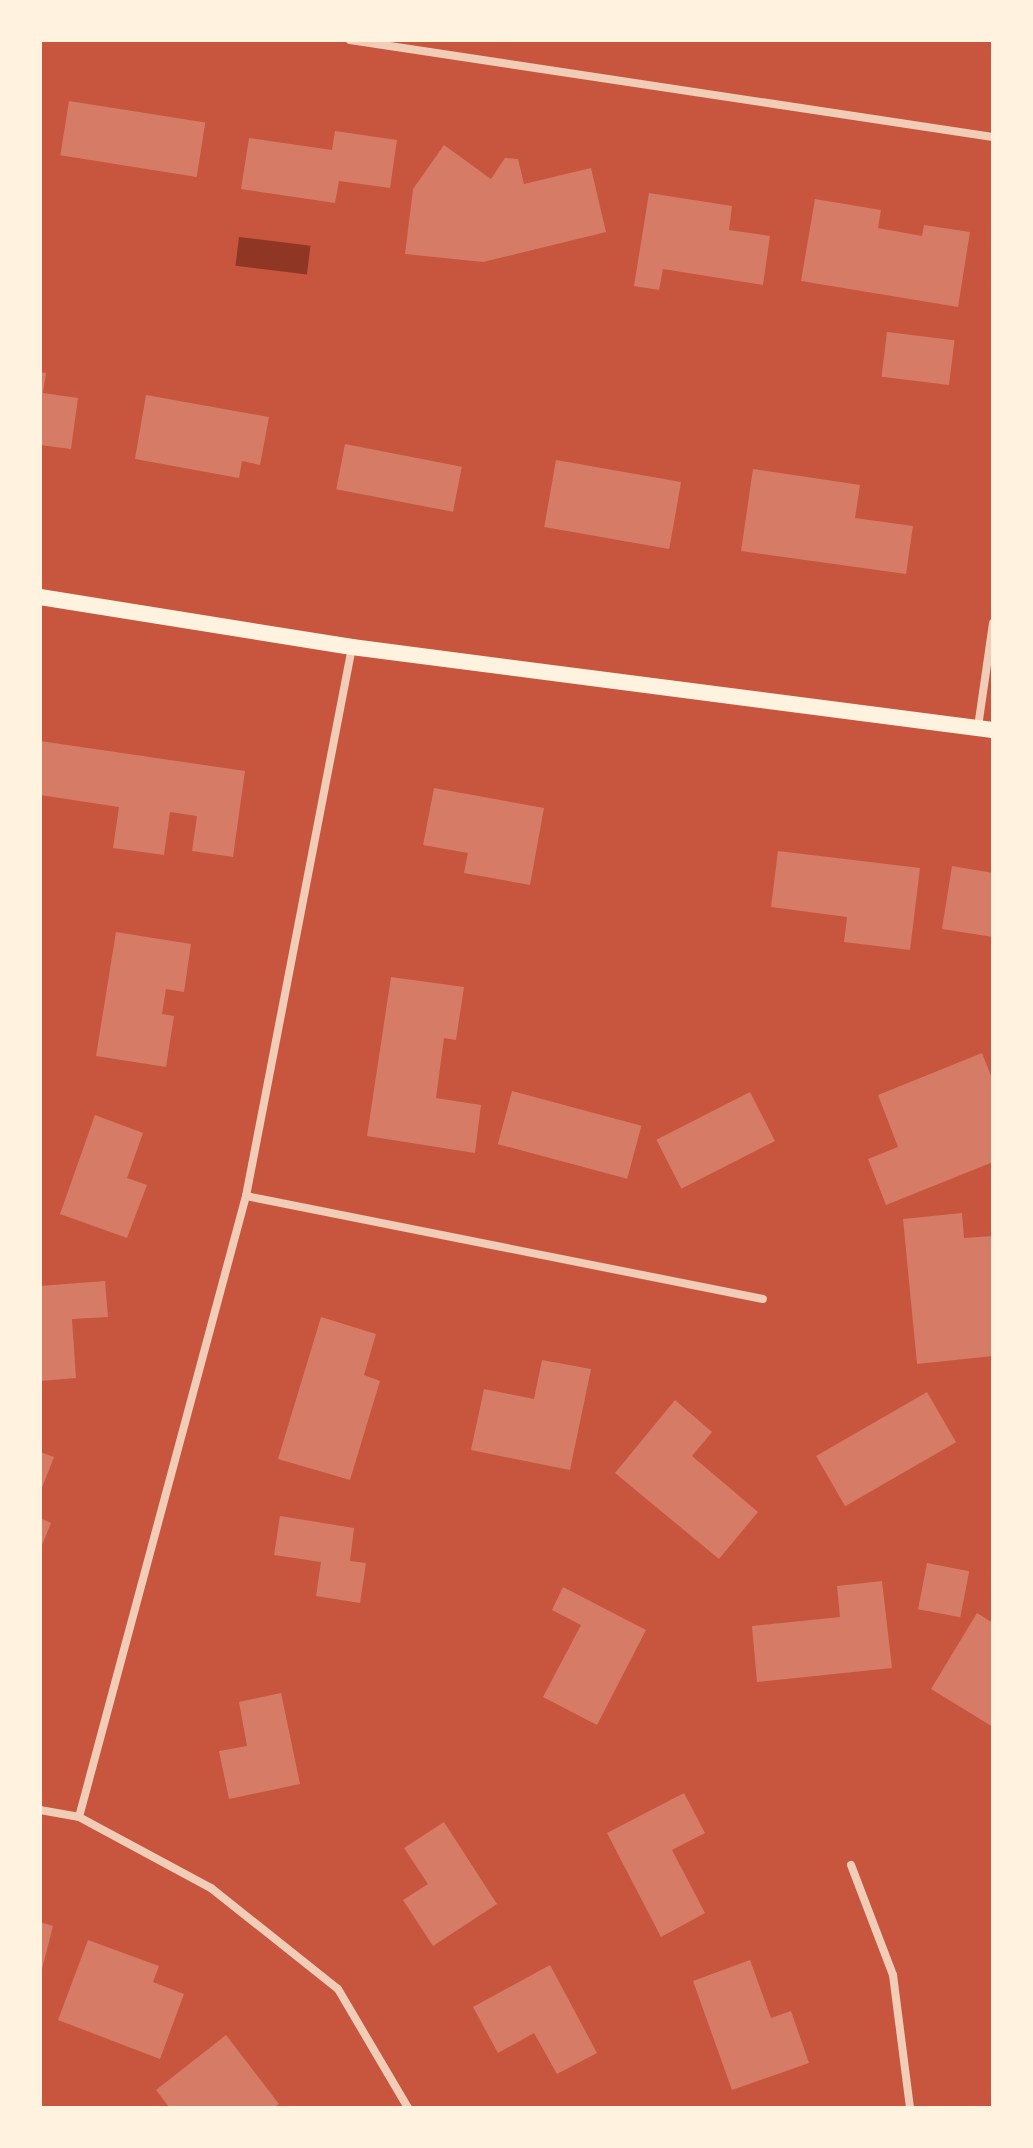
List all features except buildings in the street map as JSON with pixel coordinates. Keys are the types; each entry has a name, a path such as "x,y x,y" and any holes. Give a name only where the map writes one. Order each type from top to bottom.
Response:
{"main road":[{"path":"40,597 352,647 985,729"}],"street":[{"path":"350,40 993,137"},
{"path":"985,729 993,623"},
{"path":"79,1817 246,1196 352,647"},
{"path":"246,1196 763,1299"},
{"path":"40,1810 79,1817 211,1888 338,1989 408,2108"},
{"path":"851,1865 893,1975 910,2108"}],"shaded area":[{"path":"239,237 310,246 307,275 235,266"}]}
